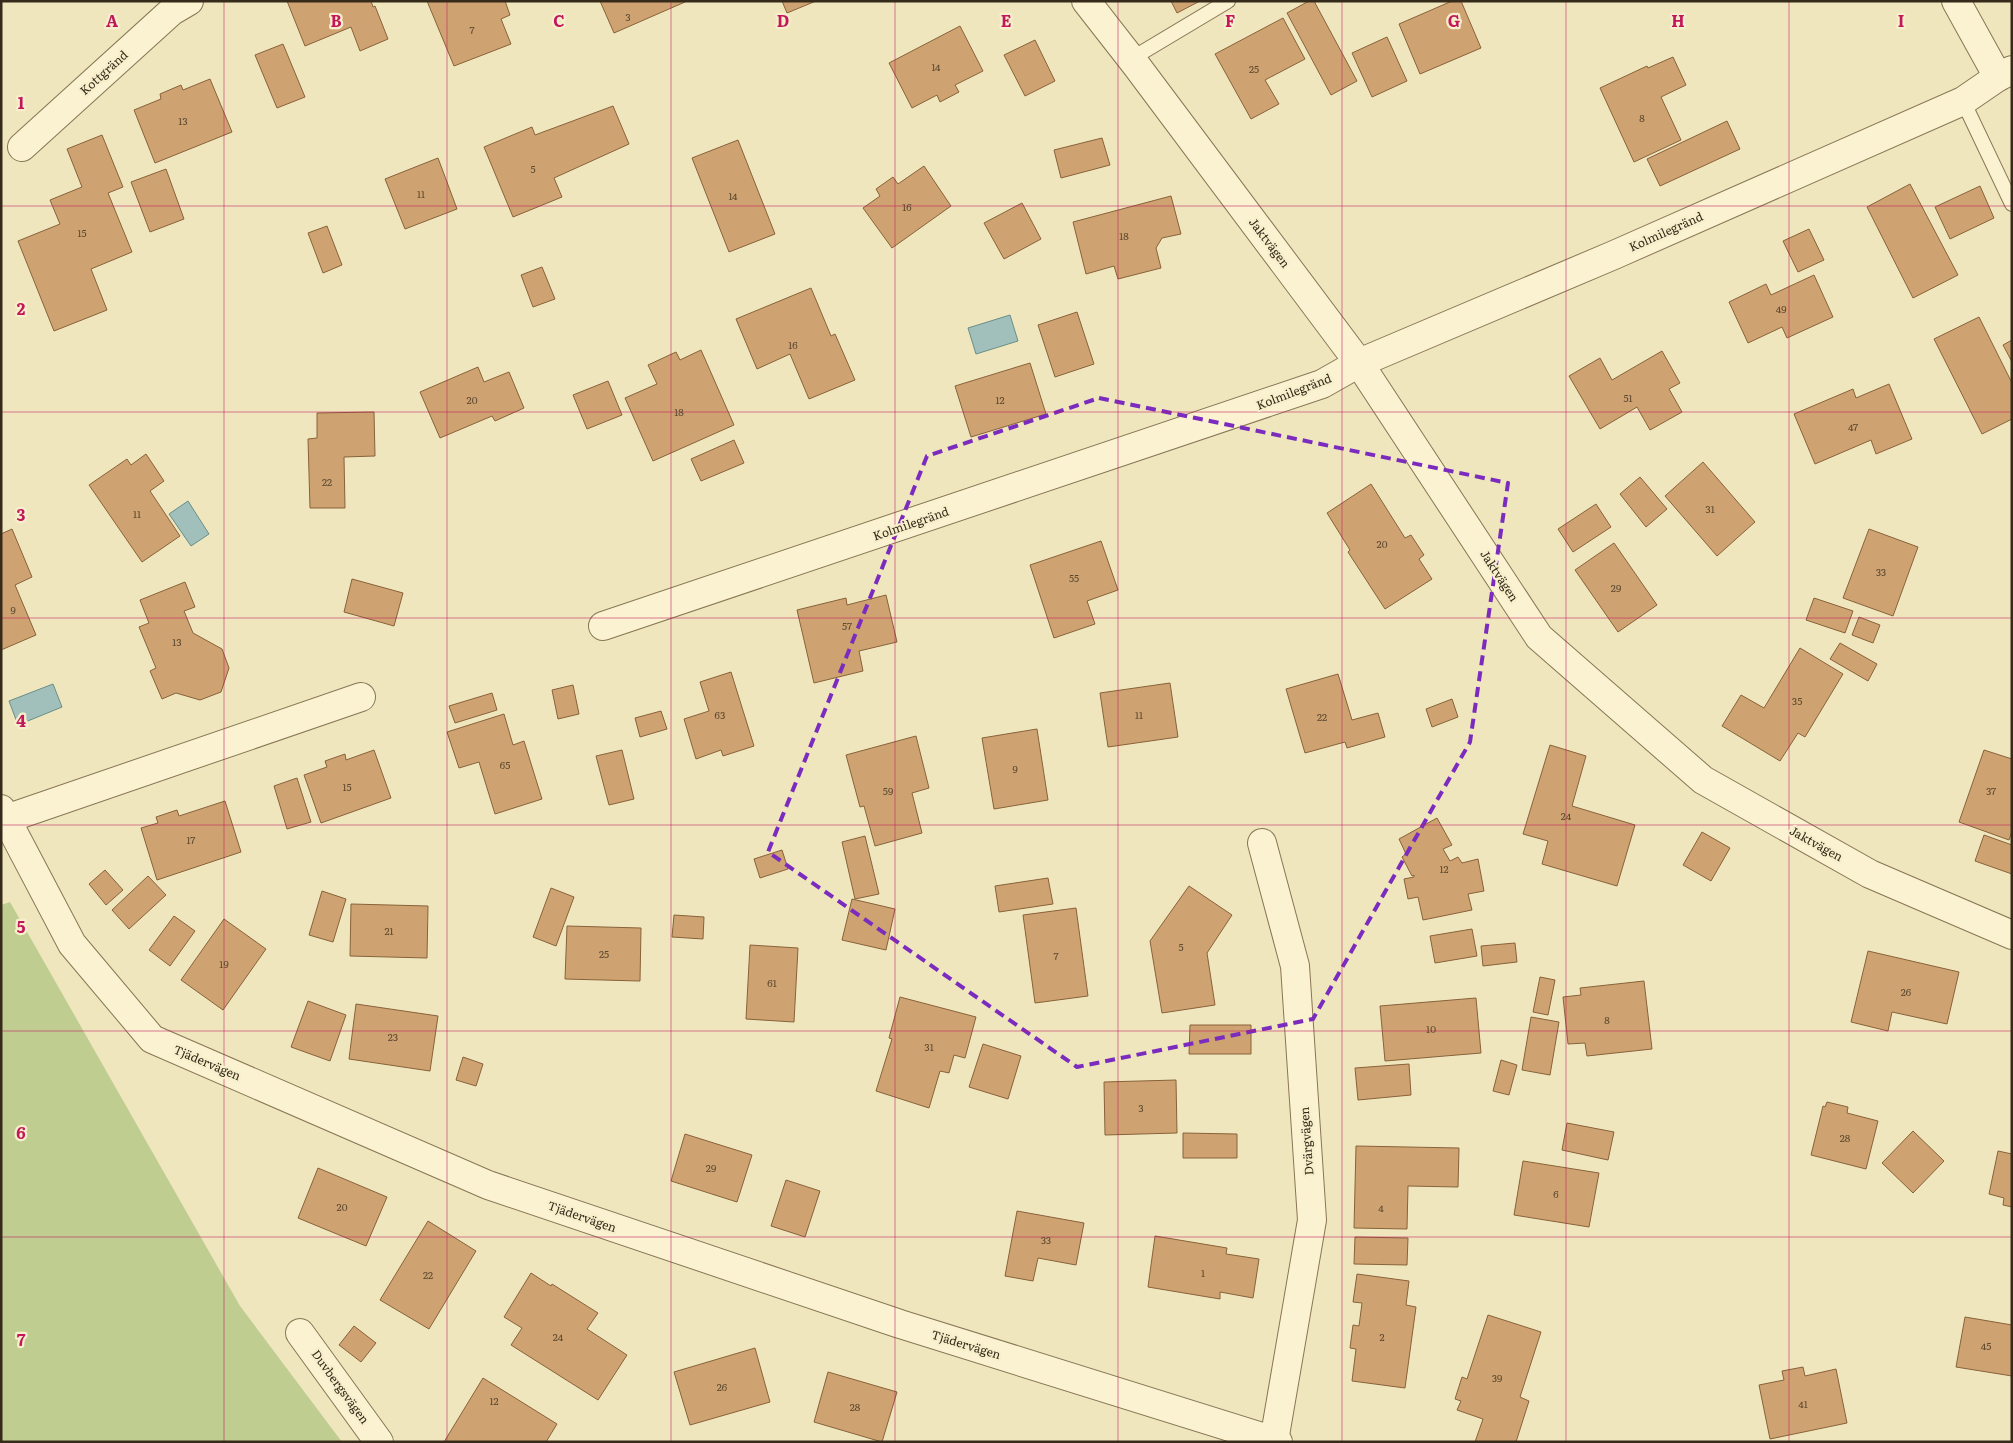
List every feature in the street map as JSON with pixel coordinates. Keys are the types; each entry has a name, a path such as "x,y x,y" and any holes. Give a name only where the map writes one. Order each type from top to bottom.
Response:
{"street":[{"name":"Kottgränd","path":"22,147 172,12 189,1"},
{"name":"Jaktvägen","path":"1086,1 1131,58 1359,363 1539,637 1711,785 1870,874 2012,934"},
{"path":"1956,1 2005,73"},
{"name":"Kolmilegränd","path":"603,626 1322,384 1359,363 1614,255 1963,101 2005,73"},
{"name":"Tjädervägen","path":"361,697 3,814 72,944 152,1039 488,1185 900,1324 1276,1441"},
{"name":"Dvärgvägen","path":"1262,843 1295,966 1312,1220 1276,1441"},
{"name":"Duvbergsvägen","path":"300,1333 380,1442"}],"lane":[{"path":"1131,58 1228,1"},
{"path":"1963,101 2012,204"}],"highlighted area":[{"path":"1099,398 1508,483 1470,742 1313,1019 1077,1067 768,852 927,456"}],"green space":[{"path":"10,902 240,1306 342,1442 1,1442 1,905"}],"water":[{"path":"1010,315 1018,341 976,354 968,328"},
{"path":"188,501 209,534 191,546 169,514"},
{"path":"53,684 62,707 18,725 9,701"}],"building":[{"path":"287,1 371,1 373,7 375,6 388,39 360,51 351,27 305,46"},
{"path":"427,1 505,1 510,15 501,19 511,44 454,66"},
{"path":"600,1 685,1 685,2 614,33"},
{"path":"782,1 816,1 787,13"},
{"path":"1171,1 1200,1 1177,13"},
{"path":"1309,1 1314,1 1357,81 1331,95 1287,13"},
{"path":"1452,1 1461,1 1481,48 1420,74 1399,24"},
{"path":"1283,18 1305,59 1265,80 1279,104 1251,119 1215,54"},
{"path":"960,26 983,71 955,85 959,92 940,102 937,95 912,108 889,63"},
{"path":"1387,37 1407,81 1372,97 1352,53"},
{"path":"1035,40 1055,81 1025,96 1004,55"},
{"path":"283,44 305,97 277,108 255,55"},
{"path":"1673,57 1686,85 1661,97 1681,140 1634,162 1600,88 1647,66 1648,68"},
{"path":"210,79 232,132 155,163 134,110 161,99 160,94 181,85 183,90"},
{"path":"613,106 629,144 554,178 562,197 513,217 484,147 532,127 535,135"},
{"path":"1727,121 1740,149 1660,186 1647,159"},
{"path":"102,135 123,187 108,193 132,252 91,269 107,310 54,331 18,241 60,224 50,200 82,187 67,149"},
{"path":"1102,138 1110,165 1061,178 1054,150"},
{"path":"738,140 775,234 729,252 692,158"},
{"path":"438,158 457,209 405,229 385,179"},
{"path":"924,166 951,206 892,248 863,208 880,196 876,189 893,177 898,184"},
{"path":"166,169 184,219 150,232 131,182"},
{"path":"1910,184 1958,275 1913,298 1867,207"},
{"path":"1980,186 1994,218 1950,239 1935,207"},
{"path":"1171,196 1181,234 1162,238 1156,248 1161,268 1118,279 1114,266 1086,274 1073,222"},
{"path":"1022,203 1041,239 1004,259 984,223"},
{"path":"327,226 342,265 323,273 308,233"},
{"path":"1809,229 1824,260 1798,272 1783,241"},
{"path":"542,267 555,299 533,307 521,275"},
{"path":"1814,275 1833,317 1787,338 1782,327 1748,343 1729,302 1766,284 1771,295"},
{"path":"811,288 831,336 835,334 855,380 809,399 790,354 757,369 736,319"},
{"path":"1077,312 1094,364 1055,377 1038,325"},
{"path":"1979,317 2012,383 2012,419 1982,434 1934,339"},
{"path":"2012,340 2012,362 2003,345"},
{"path":"701,350 734,425 653,461 625,398 657,384 648,365 676,352 680,360"},
{"path":"1662,351 1680,383 1669,389 1682,412 1650,430 1637,407 1600,429 1569,376 1600,358 1612,380"},
{"path":"1030,363 1046,414 971,437 955,386"},
{"path":"478,367 484,382 509,372 524,408 495,421 492,416 440,438 420,392"},
{"path":"608,381 622,415 587,429 573,395"},
{"path":"1889,384 1912,439 1876,454 1871,440 1815,464 1794,414 1853,389 1856,398"},
{"path":"374,412 375,456 344,457 345,508 310,508 308,439 317,438 317,413"},
{"path":"734,440 744,463 701,481 691,459"},
{"path":"146,454 164,481 150,491 180,536 142,562 89,485 127,459 131,465"},
{"path":"1703,462 1755,522 1717,556 1665,496"},
{"path":"1640,477 1667,509 1646,527 1620,494"},
{"path":"1371,484 1405,538 1411,535 1424,555 1419,559 1432,579 1385,609 1348,552 1350,550 1327,513"},
{"path":"1596,504 1611,527 1573,552 1558,529"},
{"path":"12,529 32,577 15,585 36,635 1,650 1,534"},
{"path":"1869,529 1918,547 1893,616 1843,598"},
{"path":"1101,541 1118,590 1087,601 1095,624 1054,638 1030,565"},
{"path":"1614,543 1657,605 1618,632 1575,570"},
{"path":"352,579 403,593 394,626 344,612"},
{"path":"185,582 195,607 184,611 193,633 222,649 229,668 221,692 200,700 176,693 162,699 150,671 156,668 139,627 149,623 140,600"},
{"path":"886,595 897,642 859,651 863,671 814,683 797,610 846,598 847,605"},
{"path":"1814,598 1853,611 1845,633 1806,620"},
{"path":"1859,617 1880,625 1873,643 1852,635"},
{"path":"1840,643 1877,664 1868,681 1830,659"},
{"path":"1800,648 1843,674 1805,737 1798,733 1780,761 1722,726 1741,695 1764,708"},
{"path":"731,672 754,746 723,756 721,750 696,759 684,719 709,711 700,682"},
{"path":"1338,674 1352,720 1378,713 1385,737 1347,748 1345,742 1305,753 1286,689"},
{"path":"1170,683 1178,737 1108,747 1100,693"},
{"path":"573,685 579,714 558,719 552,690"},
{"path":"492,693 497,710 455,723 449,706"},
{"path":"1452,699 1458,717 1432,727 1426,709"},
{"path":"661,711 667,729 640,737 635,718"},
{"path":"504,714 513,745 524,741 542,799 495,814 479,762 459,768 447,732"},
{"path":"1037,729 1048,800 994,809 982,738"},
{"path":"916,736 929,788 912,793 922,833 875,846 864,806 860,807 846,755"},
{"path":"1550,745 1586,756 1572,806 1635,825 1617,886 1542,864 1548,841 1523,834"},
{"path":"374,750 391,798 321,823 304,775 327,767 325,761 345,754 346,760"},
{"path":"622,750 634,799 609,805 596,756"},
{"path":"1984,750 2012,759 2012,831 2009,840 1959,822"},
{"path":"297,778 311,822 287,829 274,786"},
{"path":"225,801 241,852 157,880 141,828 158,823 156,817 177,810 179,816"},
{"path":"1437,818 1452,845 1443,849 1450,861 1458,857 1462,863 1478,859 1484,891 1468,894 1472,910 1423,920 1418,897 1408,899 1404,879 1414,877 1414,875 1412,876 1402,857 1406,854 1399,839"},
{"path":"1702,832 1730,848 1711,881 1683,865"},
{"path":"1984,835 2012,845 2012,874 1975,861"},
{"path":"865,836 879,894 855,899 842,842"},
{"path":"782,850 788,869 760,878 754,859"},
{"path":"105,870 123,890 106,905 89,884"},
{"path":"148,876 166,895 129,929 112,910"},
{"path":"1048,878 1053,904 999,912 995,886"},
{"path":"1189,886 1232,915 1207,953 1215,1005 1162,1013 1150,941"},
{"path":"551,888 574,897 556,946 533,937"},
{"path":"322,891 346,899 333,942 309,935"},
{"path":"852,899 895,909 886,950 842,940"},
{"path":"351,904 428,906 427,958 350,956"},
{"path":"1076,908 1088,996 1035,1003 1023,915"},
{"path":"674,915 704,917 703,939 672,937"},
{"path":"174,916 195,931 170,966 149,950"},
{"path":"224,919 266,949 223,1010 181,980"},
{"path":"567,926 641,928 640,981 565,979"},
{"path":"1472,929 1477,956 1435,963 1430,936"},
{"path":"1515,943 1517,962 1483,966 1481,946"},
{"path":"750,945 798,948 794,1022 746,1019"},
{"path":"1868,951 1959,972 1947,1024 1892,1012 1888,1031 1851,1022"},
{"path":"1540,977 1555,980 1548,1015 1533,1012"},
{"path":"1644,981 1652,1049 1587,1056 1585,1043 1568,1044 1563,997 1581,995 1580,988"},
{"path":"900,997 976,1017 965,1058 954,1055 949,1073 940,1071 929,1108 876,1091 892,1039 889,1038"},
{"path":"1476,998 1481,1053 1385,1061 1380,1006"},
{"path":"308,1001 346,1015 330,1061 291,1047"},
{"path":"356,1004 438,1016 430,1071 349,1059"},
{"path":"1531,1017 1559,1022 1550,1075 1522,1070"},
{"path":"1190,1025 1251,1025 1251,1054 1189,1054"},
{"path":"983,1044 1021,1056 1008,1099 969,1087"},
{"path":"463,1057 483,1064 476,1086 456,1080"},
{"path":"1501,1060 1517,1065 1509,1095 1493,1091"},
{"path":"1409,1064 1411,1095 1358,1100 1355,1068"},
{"path":"1176,1080 1177,1133 1105,1135 1104,1082"},
{"path":"1827,1102 1848,1107 1847,1113 1878,1121 1866,1169 1811,1155 1823,1106 1825,1107"},
{"path":"1567,1123 1614,1132 1608,1160 1562,1150"},
{"path":"1913,1131 1944,1161 1913,1193 1882,1163"},
{"path":"1183,1133 1237,1134 1237,1158 1183,1158"},
{"path":"685,1134 752,1155 737,1202 671,1181"},
{"path":"1356,1146 1459,1148 1458,1187 1408,1186 1407,1229 1354,1228"},
{"path":"1998,1151 2012,1154 2012,1207 2003,1205 2004,1198 1989,1194"},
{"path":"1523,1161 1599,1173 1589,1227 1514,1215"},
{"path":"318,1168 387,1197 366,1246 298,1218"},
{"path":"786,1180 820,1191 805,1237 771,1226"},
{"path":"1017,1211 1084,1223 1076,1265 1038,1258 1033,1281 1005,1276"},
{"path":"428,1221 476,1251 429,1329 380,1300"},
{"path":"1155,1236 1227,1248 1226,1254 1259,1259 1253,1298 1220,1292 1220,1299 1148,1287"},
{"path":"1355,1237 1408,1238 1407,1265 1354,1264"},
{"path":"531,1273 598,1313 587,1329 627,1355 598,1400 511,1345 522,1328 504,1317"},
{"path":"1357,1274 1409,1281 1406,1305 1416,1307 1405,1388 1352,1381 1356,1349 1350,1348 1353,1325 1359,1326 1362,1303 1353,1302"},
{"path":"1488,1315 1541,1332 1520,1397 1529,1401 1516,1442 1475,1442 1483,1419 1457,1410 1461,1401 1455,1399 1462,1377 1467,1379"},
{"path":"1965,1317 2012,1325 2012,1376 1956,1367"},
{"path":"354,1326 376,1343 361,1362 339,1345"},
{"path":"755,1348 770,1402 690,1425 674,1372"},
{"path":"1803,1367 1805,1376 1836,1369 1847,1423 1770,1439 1759,1385 1784,1380 1782,1371"},
{"path":"828,1372 897,1392 882,1442 814,1422"},
{"path":"483,1378 557,1424 546,1442 444,1442"}]}
